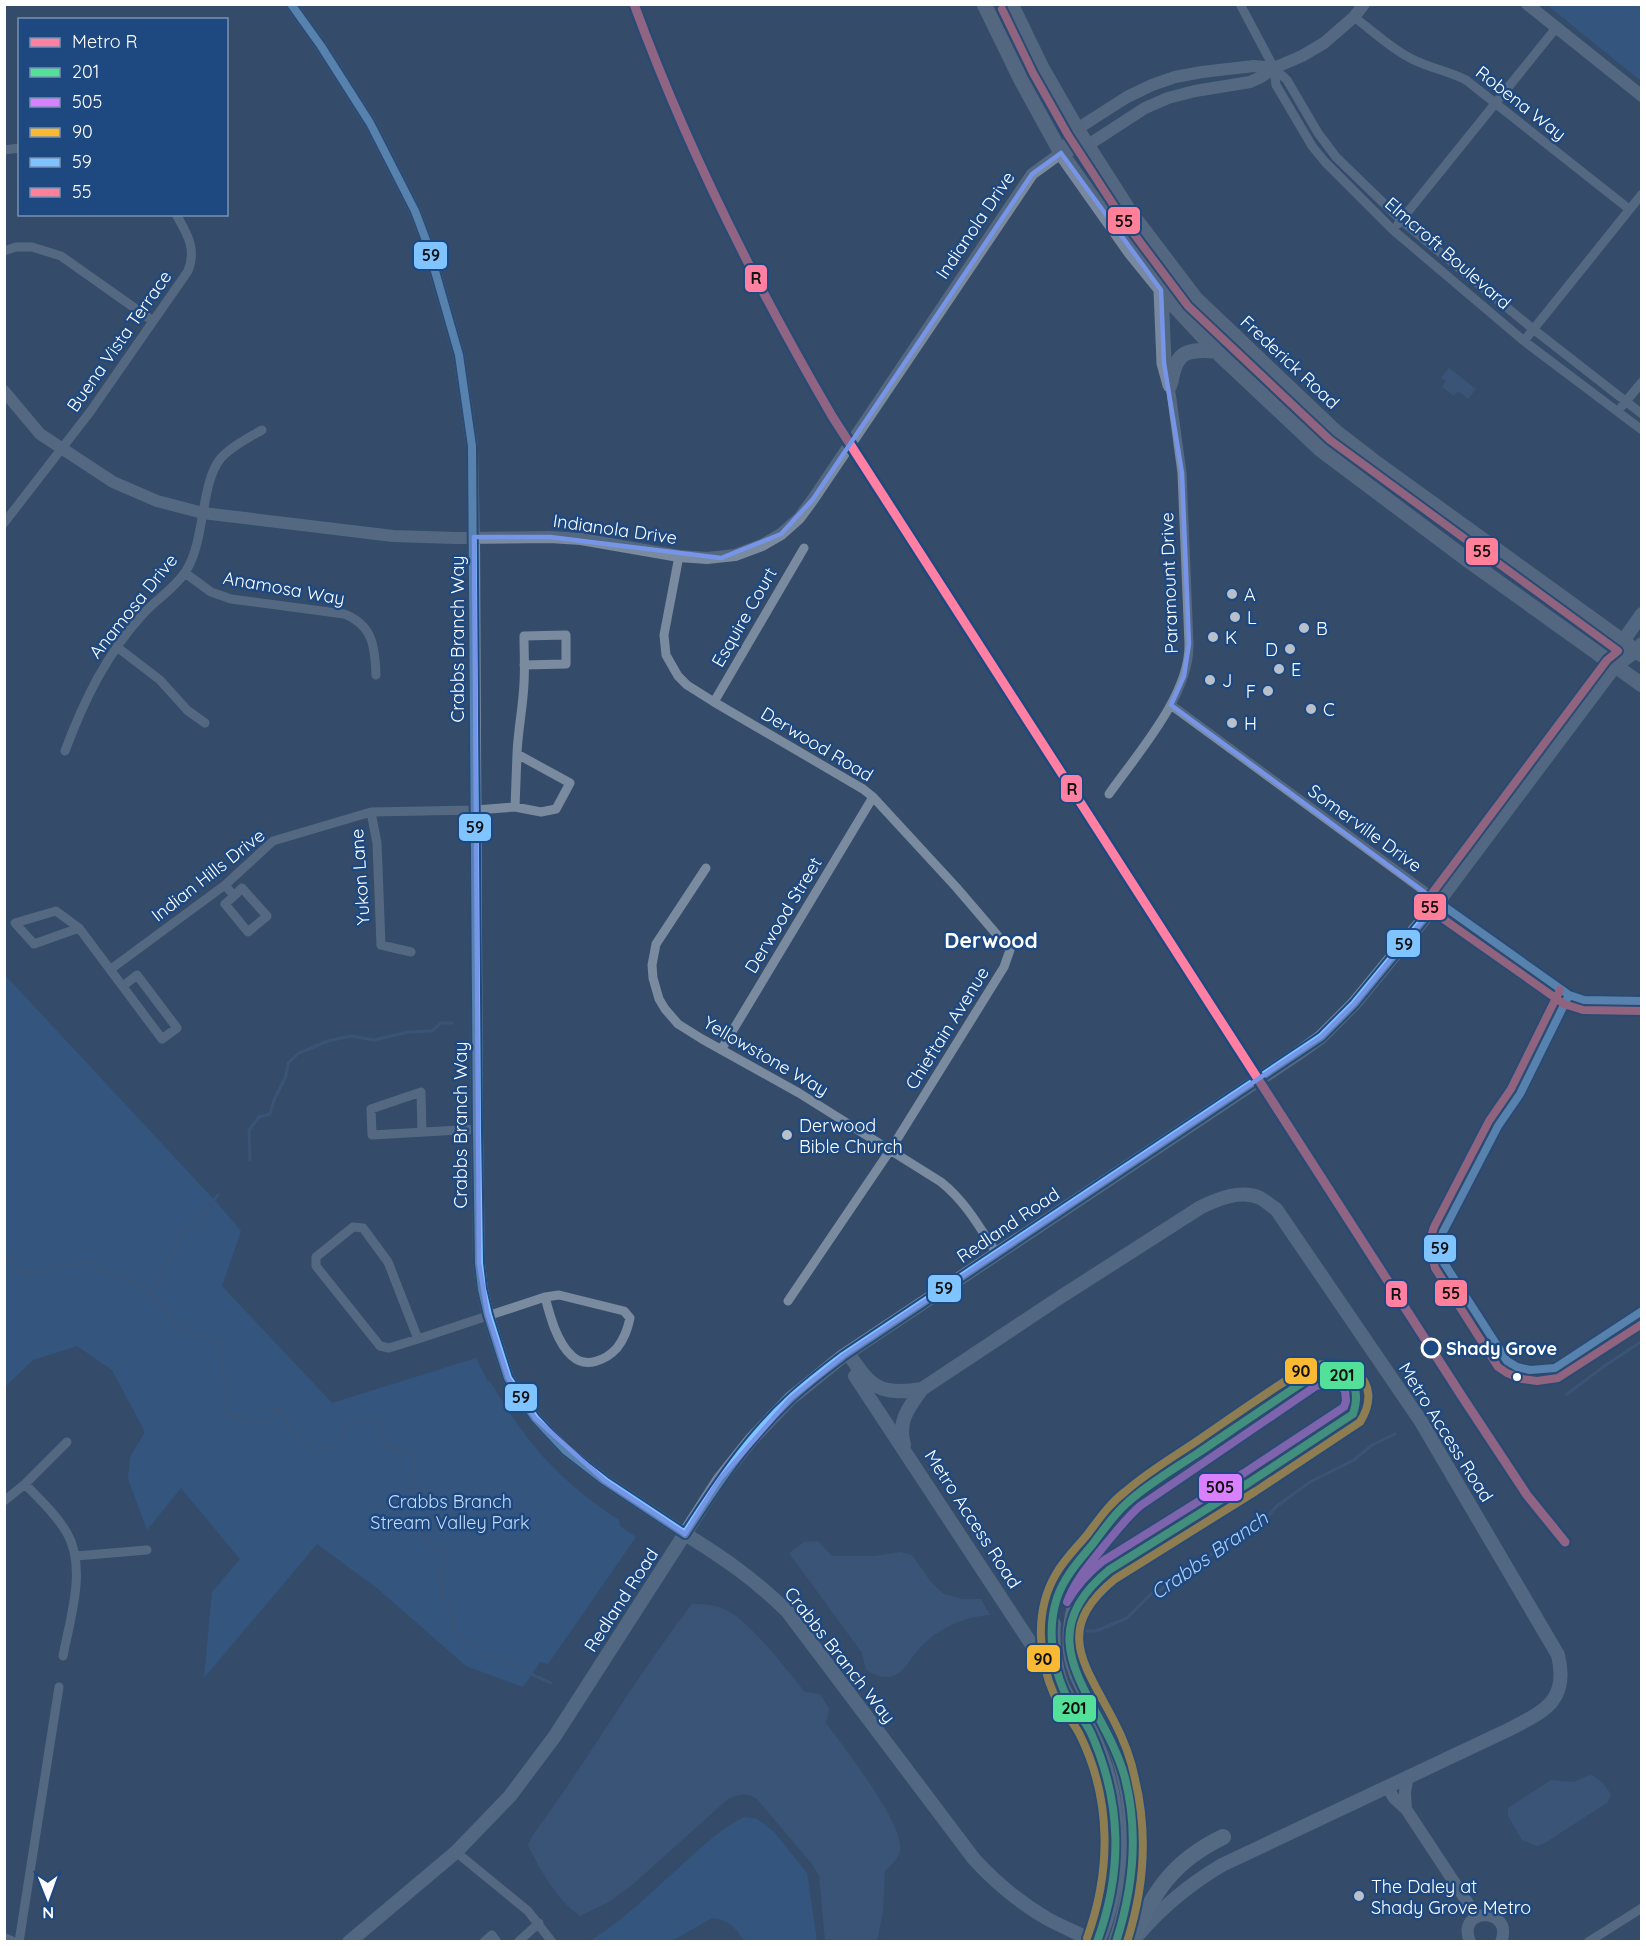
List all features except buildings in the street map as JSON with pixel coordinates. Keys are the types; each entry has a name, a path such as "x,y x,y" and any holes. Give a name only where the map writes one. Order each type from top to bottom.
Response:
{"highway":[{"path":"1074,1610 1069,1642 1073,1668 1118,1752 1130,1802 1133,1833 1129,1890 1116,1941"},
{"path":"1053,1624 1051,1639 1065,1694"},
{"name":"Metro Access Road","path":"1065,1694 1090,1731 1106,1775 1115,1814 1116,1858 1110,1903 1097,1941"},
{"path":"1132,1941 1150,1901 1175,1870 1202,1847 1223,1837"}],"main road":[{"path":"984,4 1021,80 1061,153 1108,221 1161,290 1216,351 1321,450 1641,685"},
{"name":"Frederick Road","path":"1011,4 1042,68 1077,129 1130,212 1196,299 1336,432 1623,641 1640,650"},
{"path":"1161,290 1164,363 1170,385"},
{"path":"1170,385 1175,363 1185,353 1196,350 1216,351"},
{"path":"1616,666 1623,641 1641,614"},
{"path":"1616,666 1640,650"},
{"name":"Redland Road","path":"349,1941 456,1852 510,1796 555,1736 720,1479 751,1440 790,1399 845,1355 1321,1037 1354,1004 1438,902 1616,666"},
{"name":"Metro Access Road","path":"922,1389 1201,1207 1221,1198 1241,1195 1259,1197 1276,1209 1420,1420 1552,1644 1561,1665 1561,1681 1556,1695 1544,1711 1222,1865 1205,1875 1160,1912 1132,1941"},
{"path":"845,1355 876,1387 903,1392 922,1389"},
{"name":"Metro Access Road","path":"845,1355 906,1453 1065,1694"},
{"path":"906,1453 902,1438 902,1420 922,1389"},
{"name":"Crabbs Branch Way","path":"685,1534 730,1562 787,1611 974,1859 992,1878 1047,1919 1097,1941"}],"street":[{"name":"Crabbs Branch Way","path":"291,4 370,123 415,211 427,243 459,355 472,446 479,1263 488,1315 508,1378 536,1418 565,1450 605,1481 685,1534"},
{"name":"Elmcroft Boulevard","path":"1240,4 1274,68 1287,80 1313,126 1336,157 1401,220 1641,414"},
{"path":"1061,153 1088,146 1145,108 1168,98 1250,82 1302,56 1324,42 1354,17 1364,4"},
{"path":"1527,4 1641,96"},
{"name":"Robena Way","path":"1354,17 1399,52 1466,80 1629,209"},
{"path":"1393,230 1556,28"},
{"path":"1061,153 1077,129 1127,97 1152,85 1175,77 1254,66 1274,68"},
{"name":"Elmcroft Boulevard","path":"1274,68 1276,85 1312,146 1393,230 1524,341 1641,430"},
{"name":"Indianola Drive","path":"4,391 39,434 113,482 157,501 203,513 393,536 581,539 679,556 721,558 762,545 781,534 799,518 1032,174 1061,153"},
{"path":"1524,341 1641,194"},
{"name":"Buena Vista Terrace","path":"4,523 90,412 188,271 191,262 190,237 177,216"},
{"path":"4,251 16,247 32,248 61,256 153,321"},
{"path":"1618,412 1641,382"},
{"name":"Paramount Drive","path":"1109,794 1171,705 1184,676 1189,650 1182,473 1170,385"},
{"name":"Anamosa Drive","path":"65,751 80,711 95,681 117,647 144,614 185,573 197,548 212,473 219,460 231,449 262,430"},
{"name":"Esquire Court","path":"714,702 804,548"},
{"name":"Derwood Road","path":"679,556 664,635 666,655 678,676 687,685 714,702 873,797 1010,950"},
{"name":"Anamosa Way","path":"185,573 211,592 231,598 344,614 357,619 364,625 369,635 375,655 376,675"},
{"path":"515,807 518,728 524,685 524,665 524,636 566,635 566,664 524,665"},
{"path":"117,647 160,680 187,710 205,723"},
{"name":"Somerville Drive","path":"1171,705 1438,902 1569,995 1584,1000 1641,1001"},
{"name":"Indian Hills Drive","path":"111,969 225,885 273,841 371,812 515,807 541,812 556,810 570,783 517,754"},
{"name":"Derwood Street","path":"721,1050 873,797"},
{"name":"Yukon Lane","path":"371,812 377,843 381,945 411,952"},
{"name":"Yellowstone Way","path":"706,868 656,944 652,965 655,988 665,1009 678,1024 799,1093 891,1149 952,1190 974,1216 997,1254"},
{"path":"225,885 234,896"},
{"path":"242,888 267,916 248,932 225,904 234,896 242,888"},
{"path":"79,928 34,944 15,923 56,911 79,928 162,1039 177,1028 137,975 123,986"},
{"name":"Chieftain Avenue","path":"788,1301 891,1149 1004,967 1010,950"},
{"path":"422,1132 421,1092 371,1109 372,1134 422,1132 477,1129"},
{"path":"418,1339 388,1262 363,1228 354,1227 316,1257 316,1266 380,1346 389,1348 418,1339 488,1315 545,1297 559,1295 624,1311 630,1318 627,1330 618,1347 605,1358 593,1363 583,1363 573,1357 566,1349 555,1326 545,1297"},
{"path":"4,1501 25,1484 67,1442"},
{"path":"25,1484 66,1532 76,1556 77,1574 63,1656"},
{"path":"76,1556 147,1550"},
{"path":"19,1941 58,1687"},
{"path":"1406,1809 1405,1792 1408,1776"},
{"path":"1387,1787 1394,1798 1406,1809 1476,1917"},
{"path":"456,1852 528,1911 552,1941"},
{"path":"1588,1941 1641,1908"},
{"path":"1470,1941 1467,1929 1476,1917 1486,1914 1495,1917 1502,1925 1504,1941"},
{"path":"518,1941 539,1923"},
{"path":"484,1941 492,1935 497,1941"},
{"path":"4,1940 12,1941"}],"highlighted area":[{"path":"1061,153 1161,290 1164,363 1182,473 1189,644 1184,676 1171,705 1438,902 1354,1004 1321,1037 843,1356 790,1399 720,1479 685,1534 605,1481 535,1418 508,1378 487,1312 479,1263 474,537 550,537 721,558 781,534 813,499 1032,174"}],"green space":[{"path":"1547,5 1641,5 1641,81"},
{"name":"Crabbs Branch Stream Valley Park","path":"5,975 241,1231 222,1286 332,1403 476,1358 488,1382 490,1381 517,1423 546,1459 579,1491 619,1520 620,1526 636,1537 548,1664 540,1662 523,1687 466,1666 377,1588 317,1544 204,1678 212,1592 240,1559 181,1488 147,1530 128,1479 130,1457 145,1432 112,1370 77,1346 33,1360 5,1387"},
{"path":"744,1817 757,1819 774,1832 807,1873 817,1941 744,1941 731,1925 723,1920 712,1918 672,1941 590,1941 627,1914 713,1837"}],"shaded area":[{"path":"1449,368 1476,389 1468,399 1458,391 1454,396 1442,387 1446,381 1441,378"},
{"path":"818,1541 832,1556 874,1556 900,1552 912,1555 931,1582 944,1594 962,1599 981,1599 990,1615 961,1621 942,1630 926,1642 897,1674 885,1677 874,1674 866,1670 862,1653 789,1553 804,1542"},
{"path":"692,1604 719,1607 742,1621 805,1692 820,1694 829,1709 826,1723 858,1766 893,1822 899,1837 900,1849 896,1859 885,1871 883,1912 877,1941 825,1941 819,1876 812,1864 757,1799 750,1795 739,1795 728,1799 632,1885 609,1902 580,1916 556,1893 538,1865 528,1845 532,1836 650,1661"},
{"path":"1590,1775 1608,1789 1611,1795 1608,1802 1545,1843 1537,1846 1522,1840 1508,1816 1508,1808 1551,1780 1574,1782"}],"waterway":[{"path":"250,1160 249,1130 259,1117 270,1114 286,1076 288,1063 299,1053 328,1041 351,1036 374,1040 408,1032 432,1031 441,1023 452,1023"},
{"path":"152,1292 183,1230 197,1225 202,1214 218,1195"},
{"name":"Crabbs Branch","path":"4,1252 24,1275 86,1261 151,1293 175,1324 199,1336 220,1339 221,1369 229,1391 225,1409 231,1416 270,1424 273,1410 281,1408 289,1428 316,1454 336,1445 352,1419 373,1420 382,1426 386,1447 415,1454 412,1490 431,1492 438,1505 439,1513 422,1525 424,1535 429,1542 445,1554 441,1577 442,1598 453,1612 454,1631 478,1650 551,1683"},
{"name":"Crabbs Branch","path":"1567,1394 1642,1341"},
{"name":"Crabbs Branch","path":"1082,1631 1096,1631 1127,1618 1154,1591 1161,1590 1171,1579 1261,1524 1277,1506 1310,1482 1354,1460 1372,1445 1395,1434"}],"metro line":[{"name":"R","path":"634,4 676,111 724,215 749,266 832,416 1463,1398 1527,1495 1565,1542"}],"transit line":[{"name":"59","path":"291,4 370,123 415,211 427,243 459,355 472,446 477,1129 479,1263 482,1289 508,1378 535,1418 565,1450 605,1481 685,1534 746,1447 802,1388 843,1356 1321,1037 1354,1004 1438,902 1569,995 1584,1000 1642,1001"},
{"name":"55","path":"1002,9 1033,73 1068,135 1122,218 1188,306 1330,440 1618,651 1607,660 1430,896 1428,903 1432,911 1564,1004 1583,1010 1642,1011"},
{"name":"55","path":"1560,990 1511,1089 1489,1121 1434,1227 1429,1243 1435,1268 1498,1367 1522,1379 1537,1381 1558,1378 1642,1324"},
{"name":"59","path":"1569,995 1520,1094 1498,1126 1439,1244 1444,1263 1507,1361 1517,1367 1530,1370 1555,1368 1642,1311"},
{"name":"90","path":"1087,1938 1101,1888 1104,1862 1103,1810 1090,1760 1077,1730 1055,1697 1045,1667 1041,1635 1044,1603 1049,1588 1063,1564 1105,1512 1120,1496 1144,1477 1306,1368 1321,1364 1335,1364 1348,1368 1358,1374 1365,1383 1368,1394 1367,1407 1360,1422 1256,1491 1115,1579 1096,1597 1085,1614 1080,1630 1080,1646 1084,1663 1123,1741 1131,1763 1142,1820 1140,1881 1127,1942"},
{"name":"201","path":"1097,1942 1105,1916 1115,1863 1113,1811 1109,1785 1091,1733 1067,1697 1056,1669 1052,1645 1052,1621 1063,1583 1113,1518 1144,1489 1311,1377 1332,1373 1341,1375 1353,1384 1356,1402 1353,1414 1250,1482 1109,1570 1084,1596 1071,1622 1070,1647 1076,1671 1115,1749 1125,1778 1132,1819 1130,1881 1116,1942"},
{"name":"505","path":"1331,1383 1345,1390 1344,1407 1103,1561 1083,1580 1067,1602 1074,1586 1088,1566 1121,1525 1140,1506 1316,1386 1331,1383"}],"place":[{"name":"A","path":"1232,594"},
{"name":"L","path":"1235,617"},
{"name":"B","path":"1304,628"},
{"name":"K","path":"1213,637"},
{"name":"D","path":"1290,649"},
{"name":"E","path":"1279,669"},
{"name":"J","path":"1210,680"},
{"name":"F","path":"1268,691"},
{"name":"C","path":"1311,709"},
{"name":"H","path":"1232,723"},
{"name":"Derwood Bible Church","path":"787,1135"},
{"name":"Shady Grove","path":"1431,1348"},
{"name":"The Daley at Shady Grove Metro","path":"1359,1896"}],"district":[{"name":"Derwood","path":"991,940"}]}
